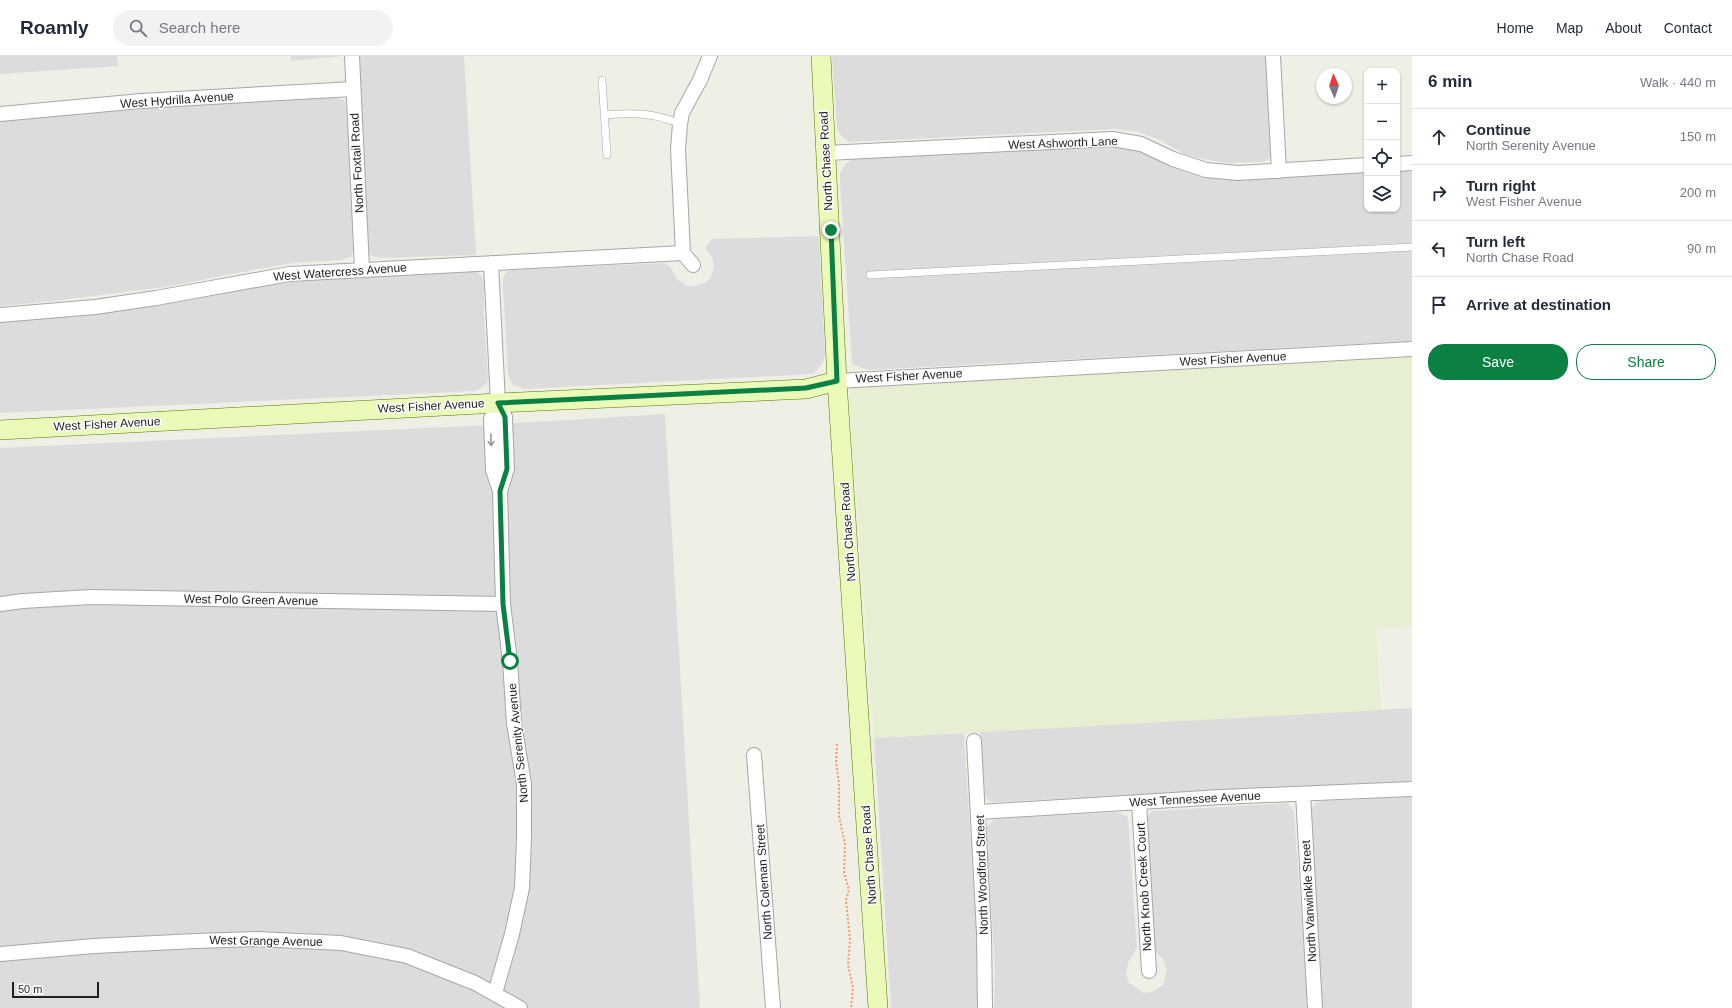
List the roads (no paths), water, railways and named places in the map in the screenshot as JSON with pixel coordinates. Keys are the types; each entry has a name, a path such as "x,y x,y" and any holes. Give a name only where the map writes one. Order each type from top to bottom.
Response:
{"street":[{"name":"North Foxtail Road","path":"352,56 362,269"},
{"path":"693,265 683,253 678,149 680,124 682,113 700,80 710,56"},
{"name":"North Chase Road","path":"820,56 837,381 878,1008"},
{"path":"1273,56 1279,171"},
{"name":"West Hydrilla Avenue","path":"0,114 141,101 353,89"},
{"name":"West Ashworth Lane","path":"826,153 1112,139 1141,144 1173,159 1206,170 1238,173 1364,165"},
{"path":"1400,164 1412,163"},
{"name":"West Watercress Avenue","path":"0,315 95,307 156,298 289,274 683,253"},
{"name":"North Serenity Avenue","path":"491,263 498,403 505,417 507,469 500,491 503,604 510,661 514,723 524,784 522,888 512,934 495,993"},
{"name":"West Fisher Avenue","path":"0,430 806,388 837,381 1412,349"},
{"name":"West Polo Green Avenue","path":"0,604 23,601 91,597 503,604"},
{"name":"North Woodford Street","path":"974,741 979,812 985,948 985,1008"},
{"name":"North Coleman Street","path":"754,755 774,1008"},
{"name":"West Tennessee Avenue","path":"979,812 1139,802 1412,789"},
{"name":"North Vanwinkle Street","path":"1303,794 1315,1008"},
{"name":"North Knob Creek Court","path":"1139,802 1149,972"},
{"name":"West Grange Avenue","path":"0,954 94,946 196,941 258,939 341,943 407,956 475,983 520,1008"}],"lane":[{"path":"602,80 607,155"},
{"path":"604,115 646,113 664,117 680,124"},
{"path":"870,275 1412,246"}]}
